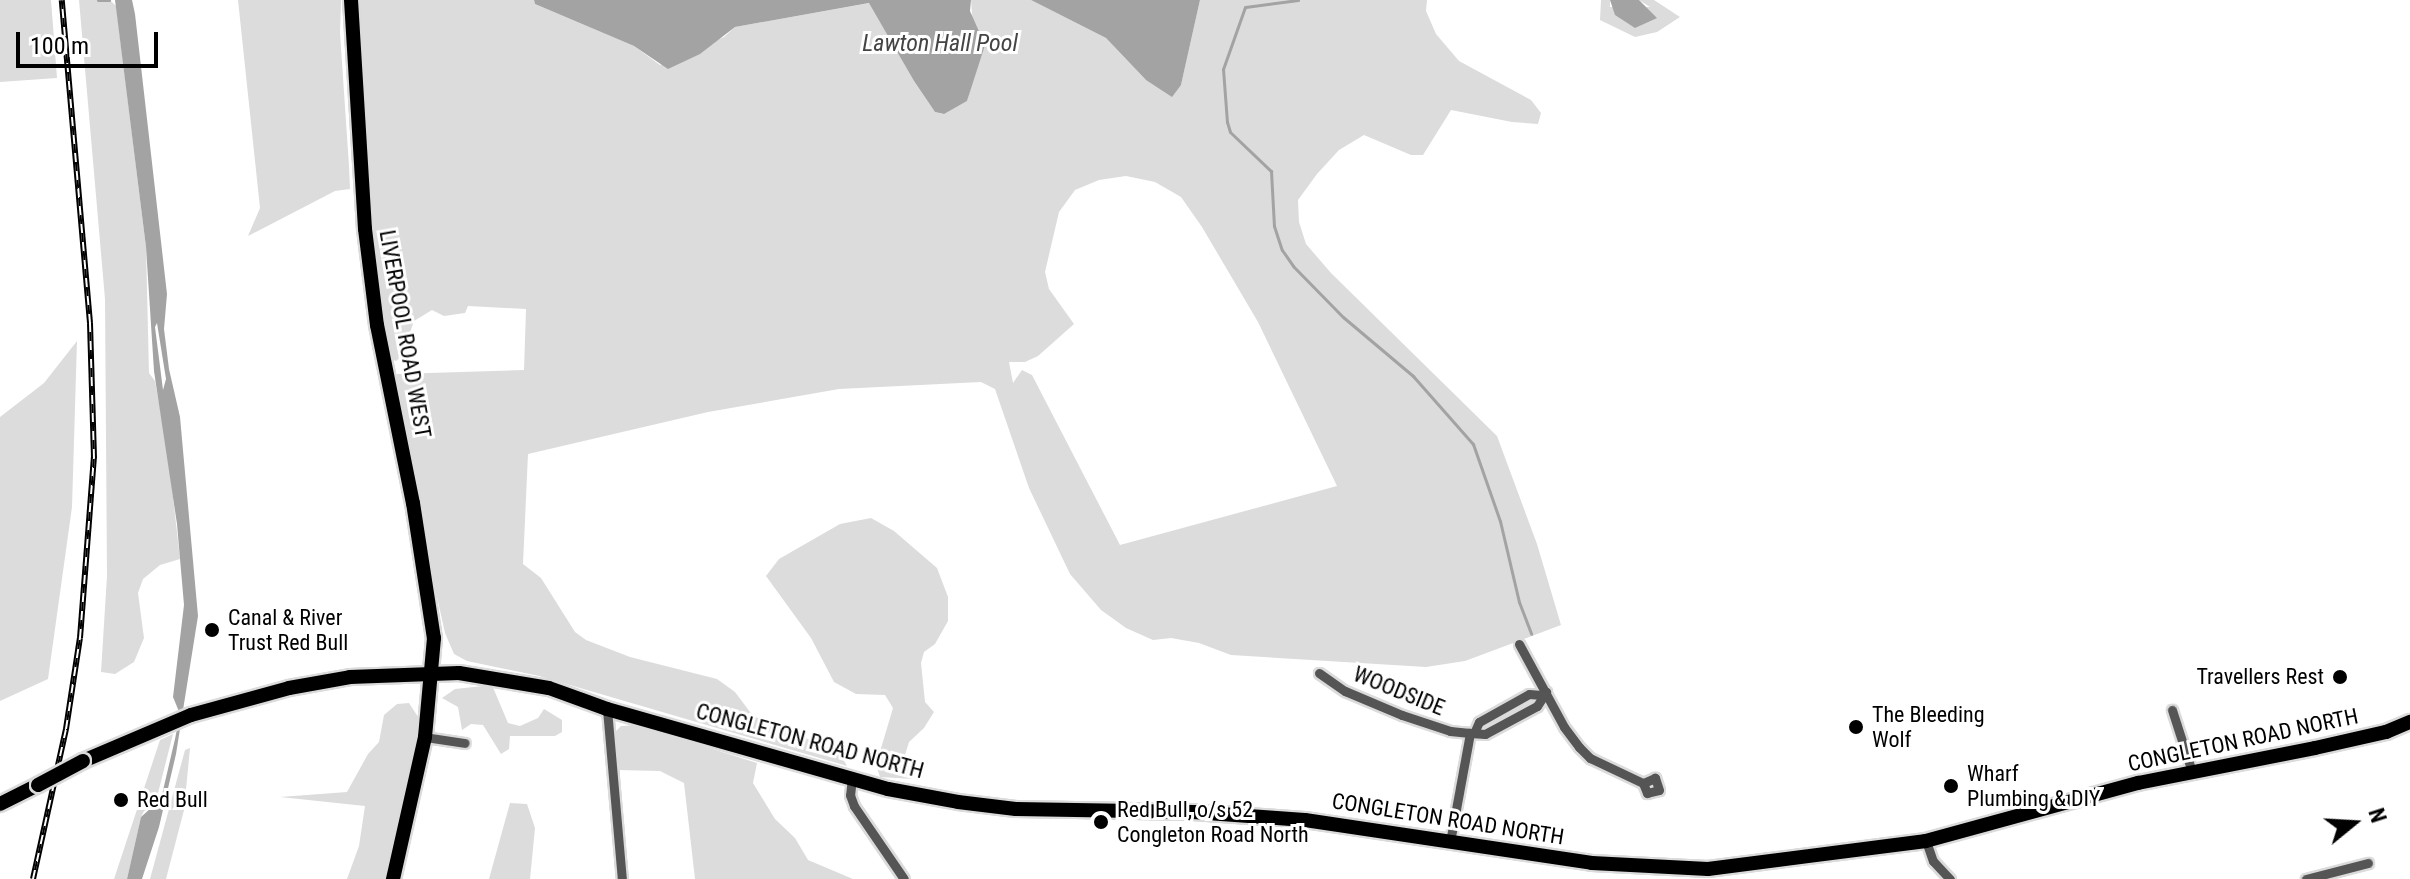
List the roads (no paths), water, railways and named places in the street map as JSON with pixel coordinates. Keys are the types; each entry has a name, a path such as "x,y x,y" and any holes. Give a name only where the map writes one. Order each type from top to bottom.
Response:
{"main road":[{"name":"LIVERPOOL ROAD WEST","path":"351,0 365,229 377,325 413,503 434,638 425,737 393,879"},
{"name":"CONGLETON ROAD NORTH","path":"0,804 83,761 191,715 260,695 350,677 433,672 491,676 549,688 607,709 888,789 1016,809 1217,813 1353,826 1655,874 1765,864 1926,841 2192,772 2343,741 2410,722"}],"street":[{"path":"1519,644 1564,727 1590,758 1643,783"},
{"name":"WOODSIDE","path":"1319,673 1345,691 1402,715 1450,731 1472,733"},
{"path":"1450,842 1472,733 1485,734 1537,706 1544,694"},
{"path":"607,709 622,879"},
{"path":"2172,710 2192,772"},
{"path":"425,737 465,743"},
{"path":"852,777 850,795 854,806 885,846 904,879"},
{"path":"1926,841 1933,861 1950,879"},
{"path":"2306,879 2368,863"}],"water":[{"path":"115,0 132,0 135,14 167,294 164,329 180,417 198,616 176,754 159,827 142,879 127,879 141,817 161,799 175,739 180,714 173,697 184,605 177,524 154,371 146,247","holes":["157,323 166,379 163,390"]},
{"name":"Lawton Hall Pool","path":"534,0 971,0 970,11 985,45 967,101 944,114 935,112 914,81 869,3 735,27 700,54 668,69 634,46 535,4"},
{"name":"Lawton Hall Pool","path":"1031,0 1200,0 1181,85 1172,97 1146,80 1106,38"},
{"path":"1610,0 1639,0 1657,18 1635,28 1615,15"}],"waterway":[{"path":"98,0 109,0"},
{"path":"1298,0 1245,7 1223,69 1230,132 1271,171 1274,226 1282,250 1293,266 1343,317 1413,376 1473,444 1500,521 1519,602 1531,634"}],"railway":[{"path":"33,879 66,729 80,638 94,458 90,323 62,0"}],"place":[{"name":"Canal & River Trust Red Bull","path":"212,630"},
{"name":"Travellers Rest","path":"2340,677"},
{"name":"The Bleeding Wolf","path":"1856,727"},
{"name":"Wharf Plumbing & DIY","path":"1951,786"},
{"name":"Red Bull","path":"121,800"},
{"name":"Red Bull, o/s 52 Congleton Road North","path":"1101,822"}]}
